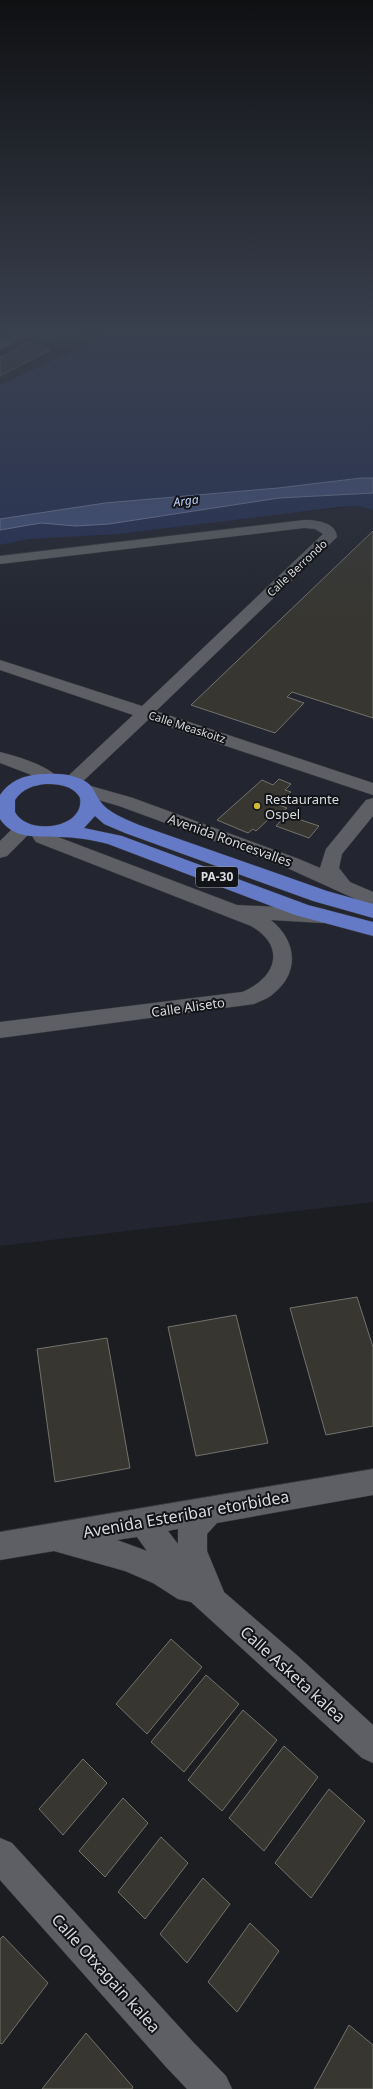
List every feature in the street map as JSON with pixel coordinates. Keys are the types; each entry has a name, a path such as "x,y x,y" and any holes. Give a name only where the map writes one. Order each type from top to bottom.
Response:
{"highway":[{"path":"13,819 12,791 22,785 35,780 50,778 82,792"},
{"path":"0,780 22,785"},
{"name":"PA-30","path":"60,831 76,824 87,815 82,792"},
{"name":"PA-30","path":"82,792 111,820 132,829 320,896 373,911"},
{"name":"PA-30","path":"13,819 60,831 97,835 115,840 323,916 373,929"}],"street":[{"name":"Calle Berrondo","path":"0,560 304,524 317,525 329,531 330,537 144,713 82,792"},
{"name":"Calle Measkoitz","path":"0,665 373,789"},
{"path":"0,757 35,770 50,778"},
{"name":"Avenida Roncesvalles","path":"82,792 126,802 292,863 373,900"},
{"path":"342,885 329,869 333,853 373,804"},
{"path":"0,852 13,819 43,838 235,912 323,916"},
{"name":"Calle Aliseto","path":"0,1030 246,999 266,989 278,975 283,964 283,949 274,934 260,922 235,912"},
{"name":"Avenida Esteribar etorbidea","path":"0,1546 373,1482"},
{"name":"Calle Asketa kalea","path":"210,1509 193,1529 192,1551 212,1602"},
{"name":"Calle Asketa kalea","path":"144,1522 176,1566 212,1602 288,1668 373,1747"},
{"name":"Calle Asketa kalea","path":"51,1537 127,1557 164,1573 212,1602"},
{"name":"Calle Otxagain kalea","path":"0,1855 213,2089"}],"shaded area":[{"path":"0,429 373,429 373,479 358,478 278,488 105,503 0,519"},
{"path":"373,493 373,510 359,506 340,507 118,534 29,539 0,545 0,530 41,523 76,526 109,524 279,498"},
{"path":"359,506 373,510 373,1202 0,1246 0,545 29,539"}],"water":[{"name":"Arga","path":"361,478 373,478 373,493 279,498 109,524 76,526 41,523 0,530 0,519 105,503 278,488"}],"building":[{"path":"373,531 373,718 292,692 287,697 304,703 275,733 191,705"},
{"name":"Restaurante Ospel","path":"279,779 291,784 285,790 291,792 277,804 287,808 275,818 272,816 256,831 253,829 248,833 217,820 262,780 273,785"},
{"path":"286,815 319,826 309,838 276,826"},
{"path":"357,1297 373,1347 373,1426 326,1435 290,1308"},
{"path":"236,1315 268,1443 196,1456 168,1327"},
{"path":"107,1338 130,1468 55,1482 37,1349"},
{"path":"171,1639 202,1667 147,1734 116,1704"},
{"path":"206,1675 239,1704 184,1772 151,1742"},
{"path":"243,1710 277,1740 222,1811 188,1780"},
{"path":"284,1746 318,1777 264,1851 229,1818"},
{"path":"83,1759 107,1783 63,1835 39,1809"},
{"path":"329,1789 365,1821 311,1898 275,1863"},
{"path":"123,1798 148,1823 105,1877 79,1851"},
{"path":"161,1837 188,1863 145,1919 118,1892"},
{"path":"203,1878 230,1904 187,1963 160,1934"},
{"path":"250,1923 279,1951 237,2012 208,1982"},
{"path":"3,1936 48,1983 2,2044 0,2043 0,1939"},
{"path":"349,2025 373,2045 373,2089 314,2089"},
{"path":"86,2033 133,2087 132,2089 42,2089"}],"place":[{"name":"Restaurante Ospel","path":"257,806"}]}
